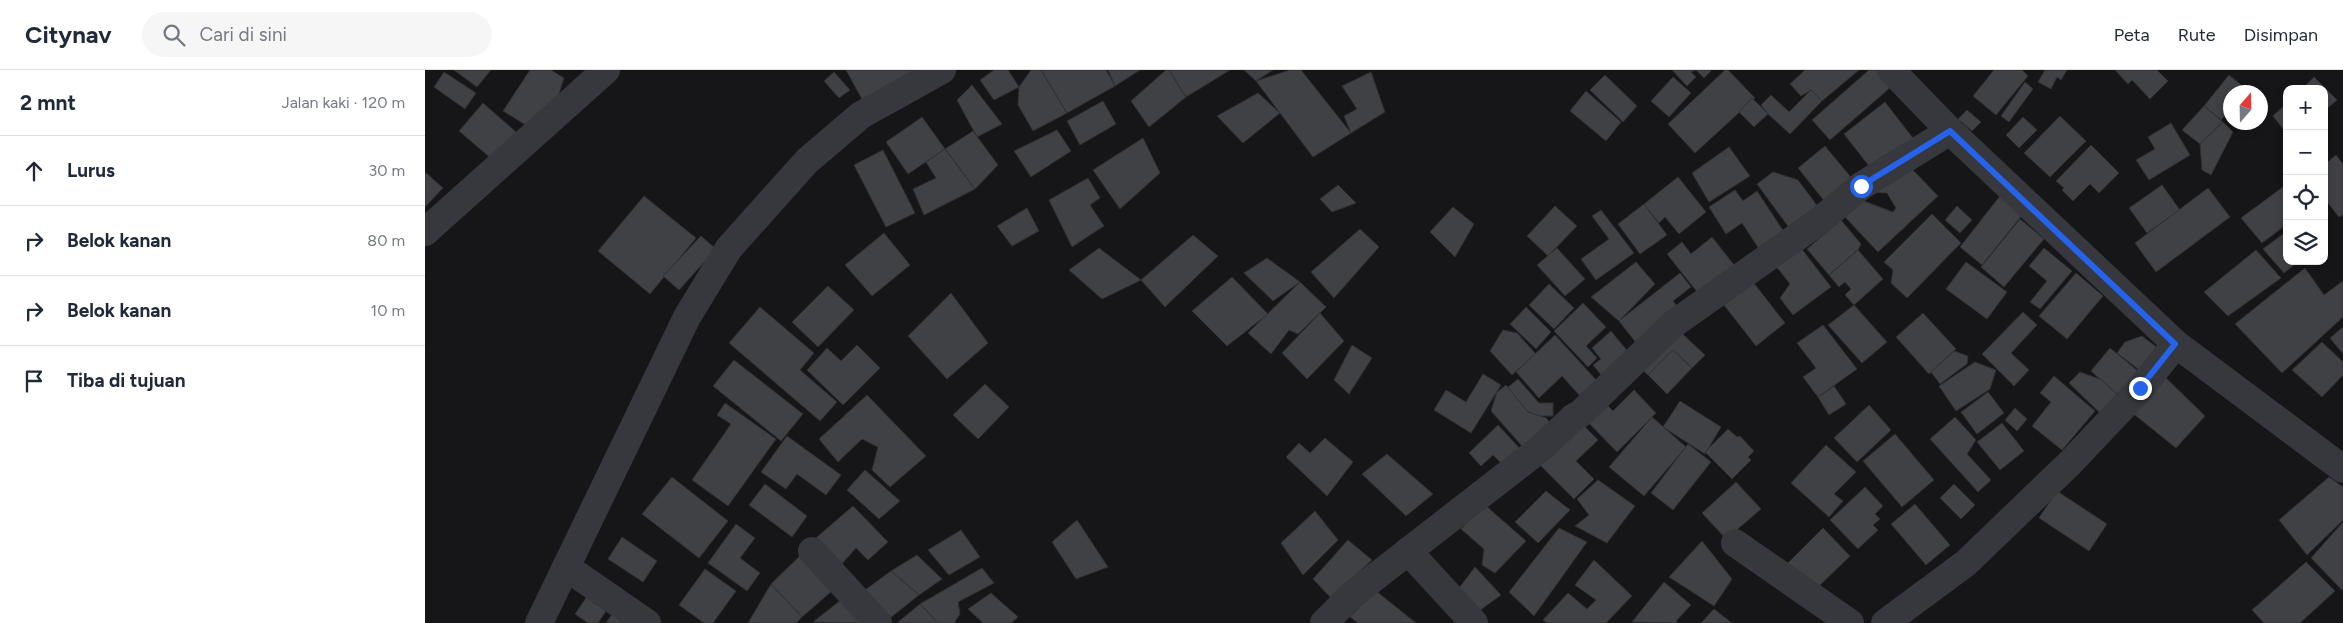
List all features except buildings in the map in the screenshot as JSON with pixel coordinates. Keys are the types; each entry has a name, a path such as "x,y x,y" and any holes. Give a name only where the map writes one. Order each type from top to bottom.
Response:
{"street":[{"path":"425,232 606,70"},
{"path":"539,623 687,317 729,248 807,161 861,116 942,70"},
{"path":"1891,70 1950,131 2175,344 2343,469"},
{"path":"1324,623 1352,595 1541,448 1672,325 1817,222 1861,186 1950,131"},
{"path":"1885,623 1966,563 2070,463 2140,388 2175,344"},
{"path":"1735,544 1849,623"},
{"path":"1408,551 1474,623"},
{"path":"812,552 878,623"},
{"path":"565,567 647,623"}],"route":[{"path":"1861,186 1950,131 2175,344 2140,388"}]}
